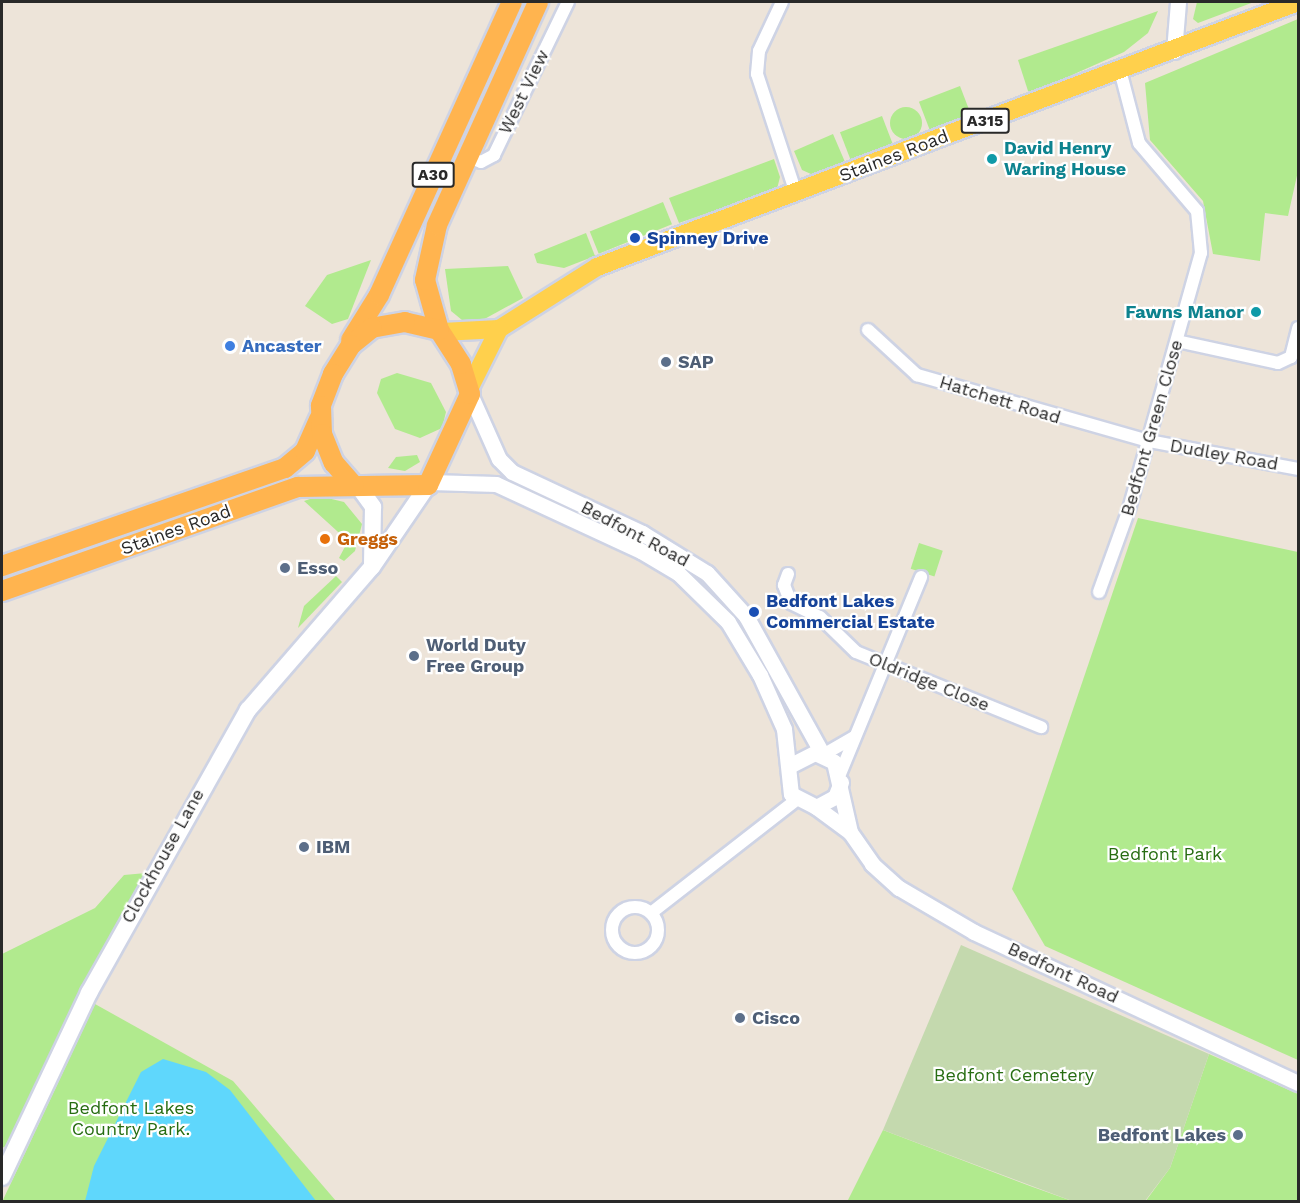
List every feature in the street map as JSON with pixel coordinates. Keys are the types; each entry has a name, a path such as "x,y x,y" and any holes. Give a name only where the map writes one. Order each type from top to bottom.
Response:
{"highway":[{"name":"A30","path":"351,345 352,332 379,295 513,2"},
{"name":"A30","path":"440,331 428,303 429,252 466,156 538,2"},
{"path":"405,322 440,331 470,392 430,483 356,486 330,455 319,420 326,390 351,345 382,324 405,322"},
{"name":"Staines Road","path":"2,566 285,468 305,451 319,420"},
{"name":"Staines Road","path":"2,591 298,487 356,486"}],"main road":[{"name":"Staines Road","path":"440,331 499,329 597,267 1174,51 1298,2"},
{"path":"470,392 499,329"},
{"name":"Clockhouse Lane","path":"2,1177 89,993 195,797 248,710 372,567 430,483"},
{"path":"356,486 373,507 372,567"}],"street":[{"name":"West View","path":"466,156 481,162 494,155 568,2"},
{"path":"782,2 759,51 757,74 796,193"},
{"path":"1174,51 1178,2"},
{"name":"Bedfont Green Close","path":"1099,592 1149,441 1201,253 1201,229 1183,191 1139,143 1120,70"},
{"path":"1177,341 1278,363 1295,357 1299,328"},
{"name":"Hatchett Road","path":"868,330 917,375 1149,441"},
{"name":"Bedfont Road","path":"470,392 495,452 512,472 642,533 707,573 746,616 823,755 841,778 850,832"},
{"name":"Dudley Road","path":"1149,441 1299,469"},
{"name":"Bedfont Road","path":"430,483 496,484 641,551 678,573 728,622 760,675 784,729 791,765 788,785 796,800 816,807 850,832 883,876 926,905 1299,1083"},
{"name":"Oldridge Close","path":"788,574 784,585 791,603 819,617 856,652 1041,728"},
{"path":"816,807 835,797 854,737 921,577"},
{"path":"791,765 808,754 823,755 854,737"},
{"path":"651,912 796,800"}],"green space":[{"path":"1197,2 1254,2 1198,23 1193,19"},
{"path":"1158,11 1148,33 1124,52 1029,94 1018,60"},
{"path":"1298,19 1298,171 1288,216 1265,213 1260,261 1213,254 1203,201 1150,140 1145,83"},
{"path":"960,86 971,115 930,131 919,102"},
{"path":"906,107 917,112 922,123 917,134 906,139 895,134 890,123 895,112"},
{"path":"882,116 893,144 851,160 840,132"},
{"path":"833,134 845,162 811,174 802,170 794,151"},
{"path":"774,159 780,177 777,189 679,223 669,198"},
{"path":"663,202 672,224 599,254 590,232"},
{"path":"586,233 595,256 564,268 537,263 534,254"},
{"path":"371,260 348,319 332,324 305,306 327,275"},
{"path":"508,266 523,298 479,322 462,320 451,311 445,269"},
{"path":"397,373 431,383 446,412 442,428 420,438 395,429 377,393 381,379"},
{"path":"417,455 420,462 405,471 388,468 396,457"},
{"path":"319,496 344,502 362,524 355,551 344,561 339,558 348,541 304,501"},
{"name":"Bedfont Park","path":"1138,518 1298,552 1298,1060 1045,946 1012,889"},
{"path":"919,543 943,551 934,576 911,569"},
{"path":"336,576 342,582 298,628 304,606"},
{"path":"146,873 11,1144 2,1148 2,954 95,908 124,875"},
{"name":"Bedfont Cemetery","path":"961,945 1209,1054 1170,1168 1145,1201 1072,1201 883,1130"},
{"name":"Bedfont Lakes Country Park.","path":"95,1004 233,1081 336,1201 2,1202"},
{"path":"1209,1054 1298,1094 1298,1201 1145,1202 1170,1168"},
{"path":"883,1130 1030,1186 1072,1201 847,1202"}],"water":[{"path":"163,1059 206,1072 230,1090 316,1201 85,1201 94,1166 141,1072"}],"place":[{"name":"David Henry Waring House","path":"992,159"},
{"name":"Spinney Drive","path":"635,238"},
{"name":"Fawns Manor","path":"1256,312"},
{"name":"Ancaster","path":"230,346"},
{"name":"SAP","path":"666,362"},
{"name":"Greggs","path":"325,539"},
{"name":"Esso","path":"285,568"},
{"name":"Bedfont Lakes Commercial Estate","path":"754,612"},
{"name":"World Duty Free Group","path":"414,656"},
{"name":"IBM","path":"304,847"},
{"name":"Cisco","path":"740,1018"},
{"name":"Bedfont Lakes","path":"1238,1135"}]}
